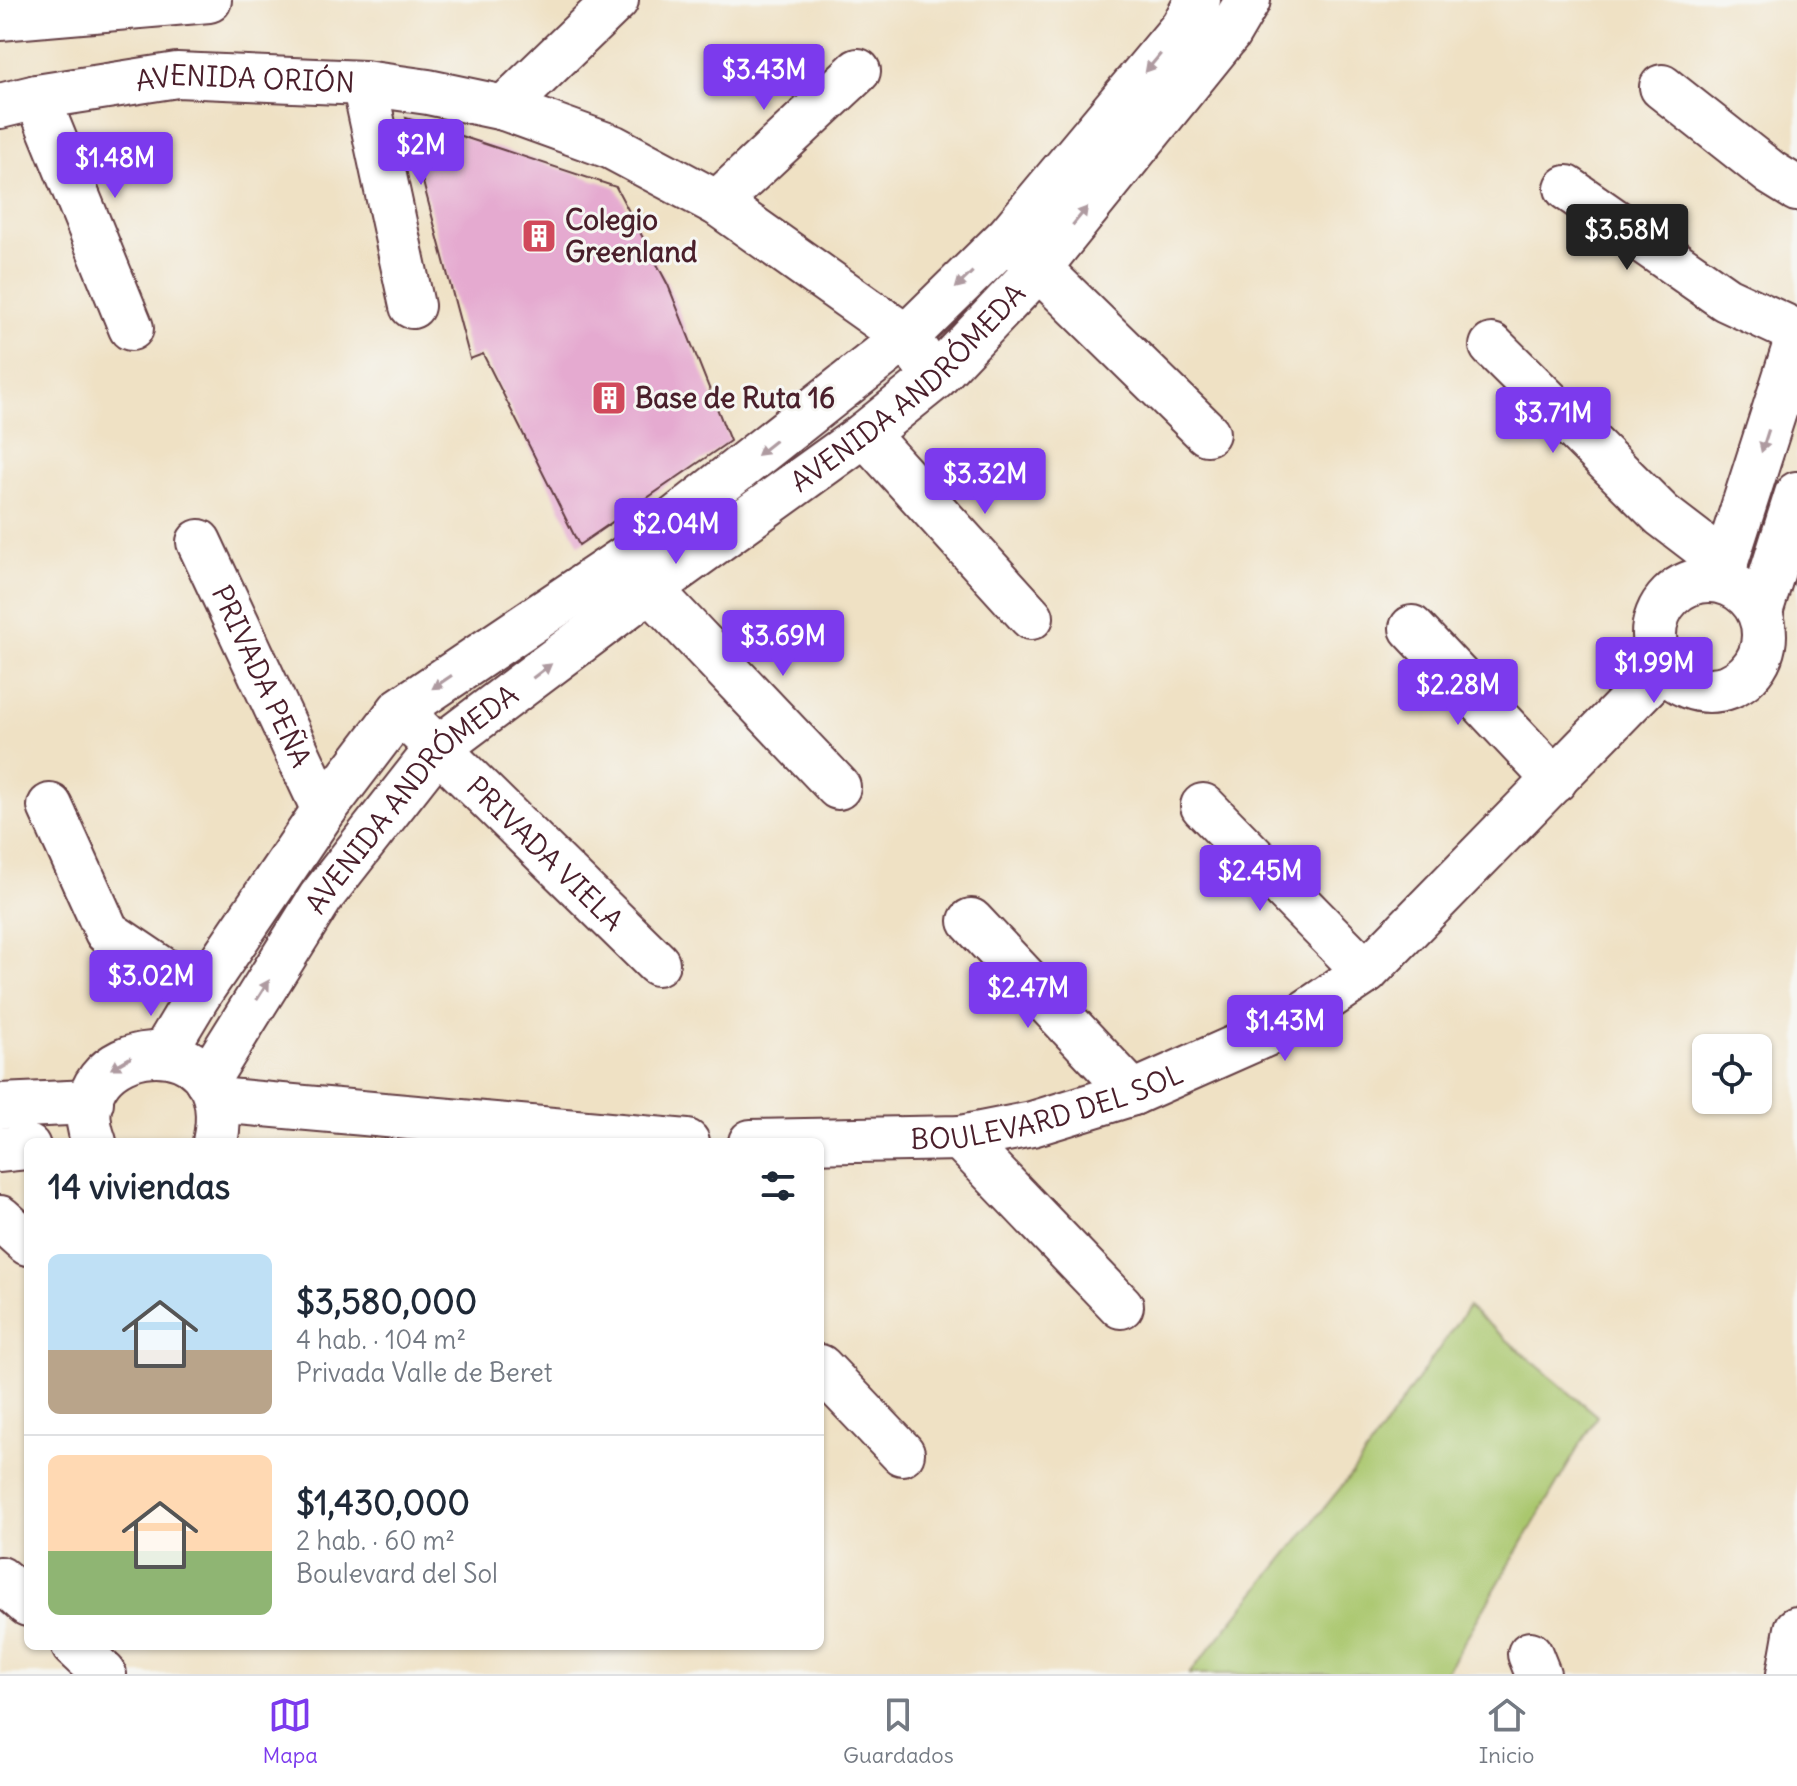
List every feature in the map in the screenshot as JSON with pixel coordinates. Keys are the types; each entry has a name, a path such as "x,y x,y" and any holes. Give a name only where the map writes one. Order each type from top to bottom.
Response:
{"street":[{"path":"0,18 209,0"},
{"path":"504,108 616,0"},
{"name":"AVENIDA ANDRÓMEDA","path":"213,1107 321,897 437,749 906,337 1008,237 1183,27 1198,0"},
{"name":"AVENIDA ANDRÓMEDA","path":"163,1054 199,994 324,810 400,710 638,573 865,434 936,377 1038,269 1228,34 1248,0"},
{"path":"717,203 858,71"},
{"name":"AVENIDA ORIÓN","path":"18,101 177,75 364,83 504,108 612,147 717,203 906,337 936,377"},
{"path":"364,83 412,306"},
{"path":"1662,87 1771,173 1797,189"},
{"path":"18,101 131,328"},
{"path":"1567,188 1726,299 1797,332"},
{"path":"1008,237 1207,433"},
{"path":"1723,572 1797,340"},
{"path":"1492,346 1742,591 1773,634"},
{"path":"865,434 1031,617"},
{"path":"1723,572 1693,582 1670,595 1660,608 1655,623 1653,638 1664,667 1677,681 1695,689 1713,690 1732,685 1747,674 1773,634 1797,494"},
{"name":"PRIVADA PEÑA","path":"199,542 324,810"},
{"path":"638,573 838,787"},
{"path":"1412,628 1555,780"},
{"name":"BOULEVARD DEL SOL","path":"824,1141 960,1138 1032,1124 1133,1093 1289,1024 1366,972 1664,667"},
{"name":"PRIVADA VIELA","path":"400,710 657,963"},
{"path":"50,806 107,932 199,994"},
{"path":"1203,806 1366,972"},
{"path":"971,921 1133,1093"},
{"path":"0,1106 88,1132 95,1088 109,1070 127,1058 148,1052 191,1064 213,1107 357,1127 599,1138"},
{"path":"960,1138 1121,1306"},
{"path":"0,1150 24,1147"},
{"path":"0,1218 24,1239"},
{"path":"824,1371 902,1453"},
{"path":"0,1579 24,1600"},
{"path":"1789,1674 1797,1629"},
{"path":"78,1650 104,1674"}],"green space":[{"path":"1468,1307 1597,1416 1445,1674 1189,1674 1351,1475"}],"building":[{"path":"406,118 616,187 668,285 730,441 579,545 483,354 470,359"}],"place":[{"name":"Colegio Greenland","path":"539,236"},
{"name":"Base de Ruta 16","path":"609,398"}]}
